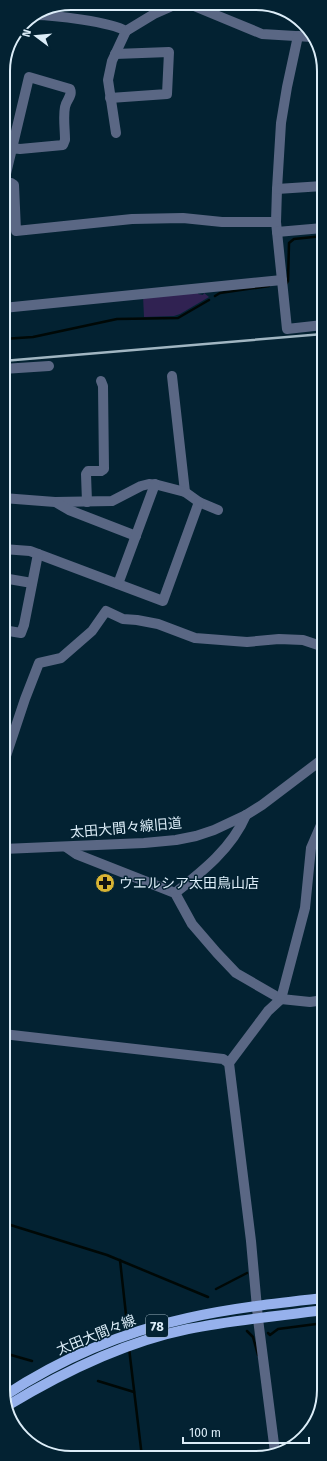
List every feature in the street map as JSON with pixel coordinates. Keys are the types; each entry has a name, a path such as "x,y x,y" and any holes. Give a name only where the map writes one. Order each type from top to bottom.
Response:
{"main road":[{"name":"太田大間々線","path":"10,1392 57,1366 132,1333 188,1318 257,1306 317,1299"},
{"name":"太田大間々線","path":"12,1403 93,1360 133,1344 188,1330 317,1311"}],"street":[{"path":"116,133 108,80 109,71 115,54 126,31 163,10"},
{"path":"204,10 262,34 306,37"},
{"path":"45,16 97,23 121,28 126,31"},
{"path":"298,36 287,86 281,123 277,189 277,227 287,329 317,326"},
{"path":"110,98 167,94 169,52 115,54"},
{"path":"10,156 12,148 29,77 70,89 71,95 65,107 65,140 63,144 20,149 12,148"},
{"path":"10,183 14,185 16,231 132,219 183,218 277,227 317,228"},
{"path":"277,189 317,186"},
{"path":"10,307 282,280"},
{"path":"10,369 49,366"},
{"path":"172,376 185,492"},
{"path":"87,502 86,474 88,471 101,471 104,469 103,386 101,381"},
{"path":"118,584 155,484"},
{"path":"10,499 55,502 112,501 141,486 155,484 185,492 199,502 218,510"},
{"path":"55,502 69,510 136,536"},
{"path":"10,550 30,551 163,601 199,502"},
{"path":"10,631 21,633 24,625 38,554"},
{"path":"10,579 32,583"},
{"path":"10,744 39,663 61,658 92,631 106,612 123,619 158,624 195,638 247,642 279,639 303,640 317,645"},
{"name":"太田大間々線旧道","path":"10,849 176,840 196,836 214,830 246,815 262,805 317,763"},
{"path":"175,893 201,873 215,858 239,830 246,815"},
{"path":"275,1448 258,1319 251,1241 229,1063 268,1011 282,999 305,908 311,848 317,838"},
{"path":"66,847 76,854 175,893 192,924 236,973 282,999 310,1002 317,1001"},
{"path":"10,1035 223,1059 229,1063"}],"shaded area":[{"path":"198,292 198,294 203,295 204,293 209,297 180,314 174,316 144,317 143,296"}],"waterway":[{"path":"286,284 288,281 289,243 294,239 317,237"},
{"path":"215,296 220,293 269,286"},
{"path":"10,339 33,337 117,319 178,318 209,300"},
{"path":"10,1225 107,1255 208,1297"},
{"path":"120,1260 128,1333"},
{"path":"216,1289 247,1273"},
{"path":"268,1333 270,1335 278,1329 317,1324"},
{"path":"247,1331 253,1337 258,1355"},
{"path":"129,1348 141,1451"},
{"path":"10,1355 32,1361"},
{"path":"98,1381 134,1392"}],"railway":[{"path":"10,360 317,335"}],"place":[{"name":"ウエルシア太田鳥山店","path":"105,883"}]}
